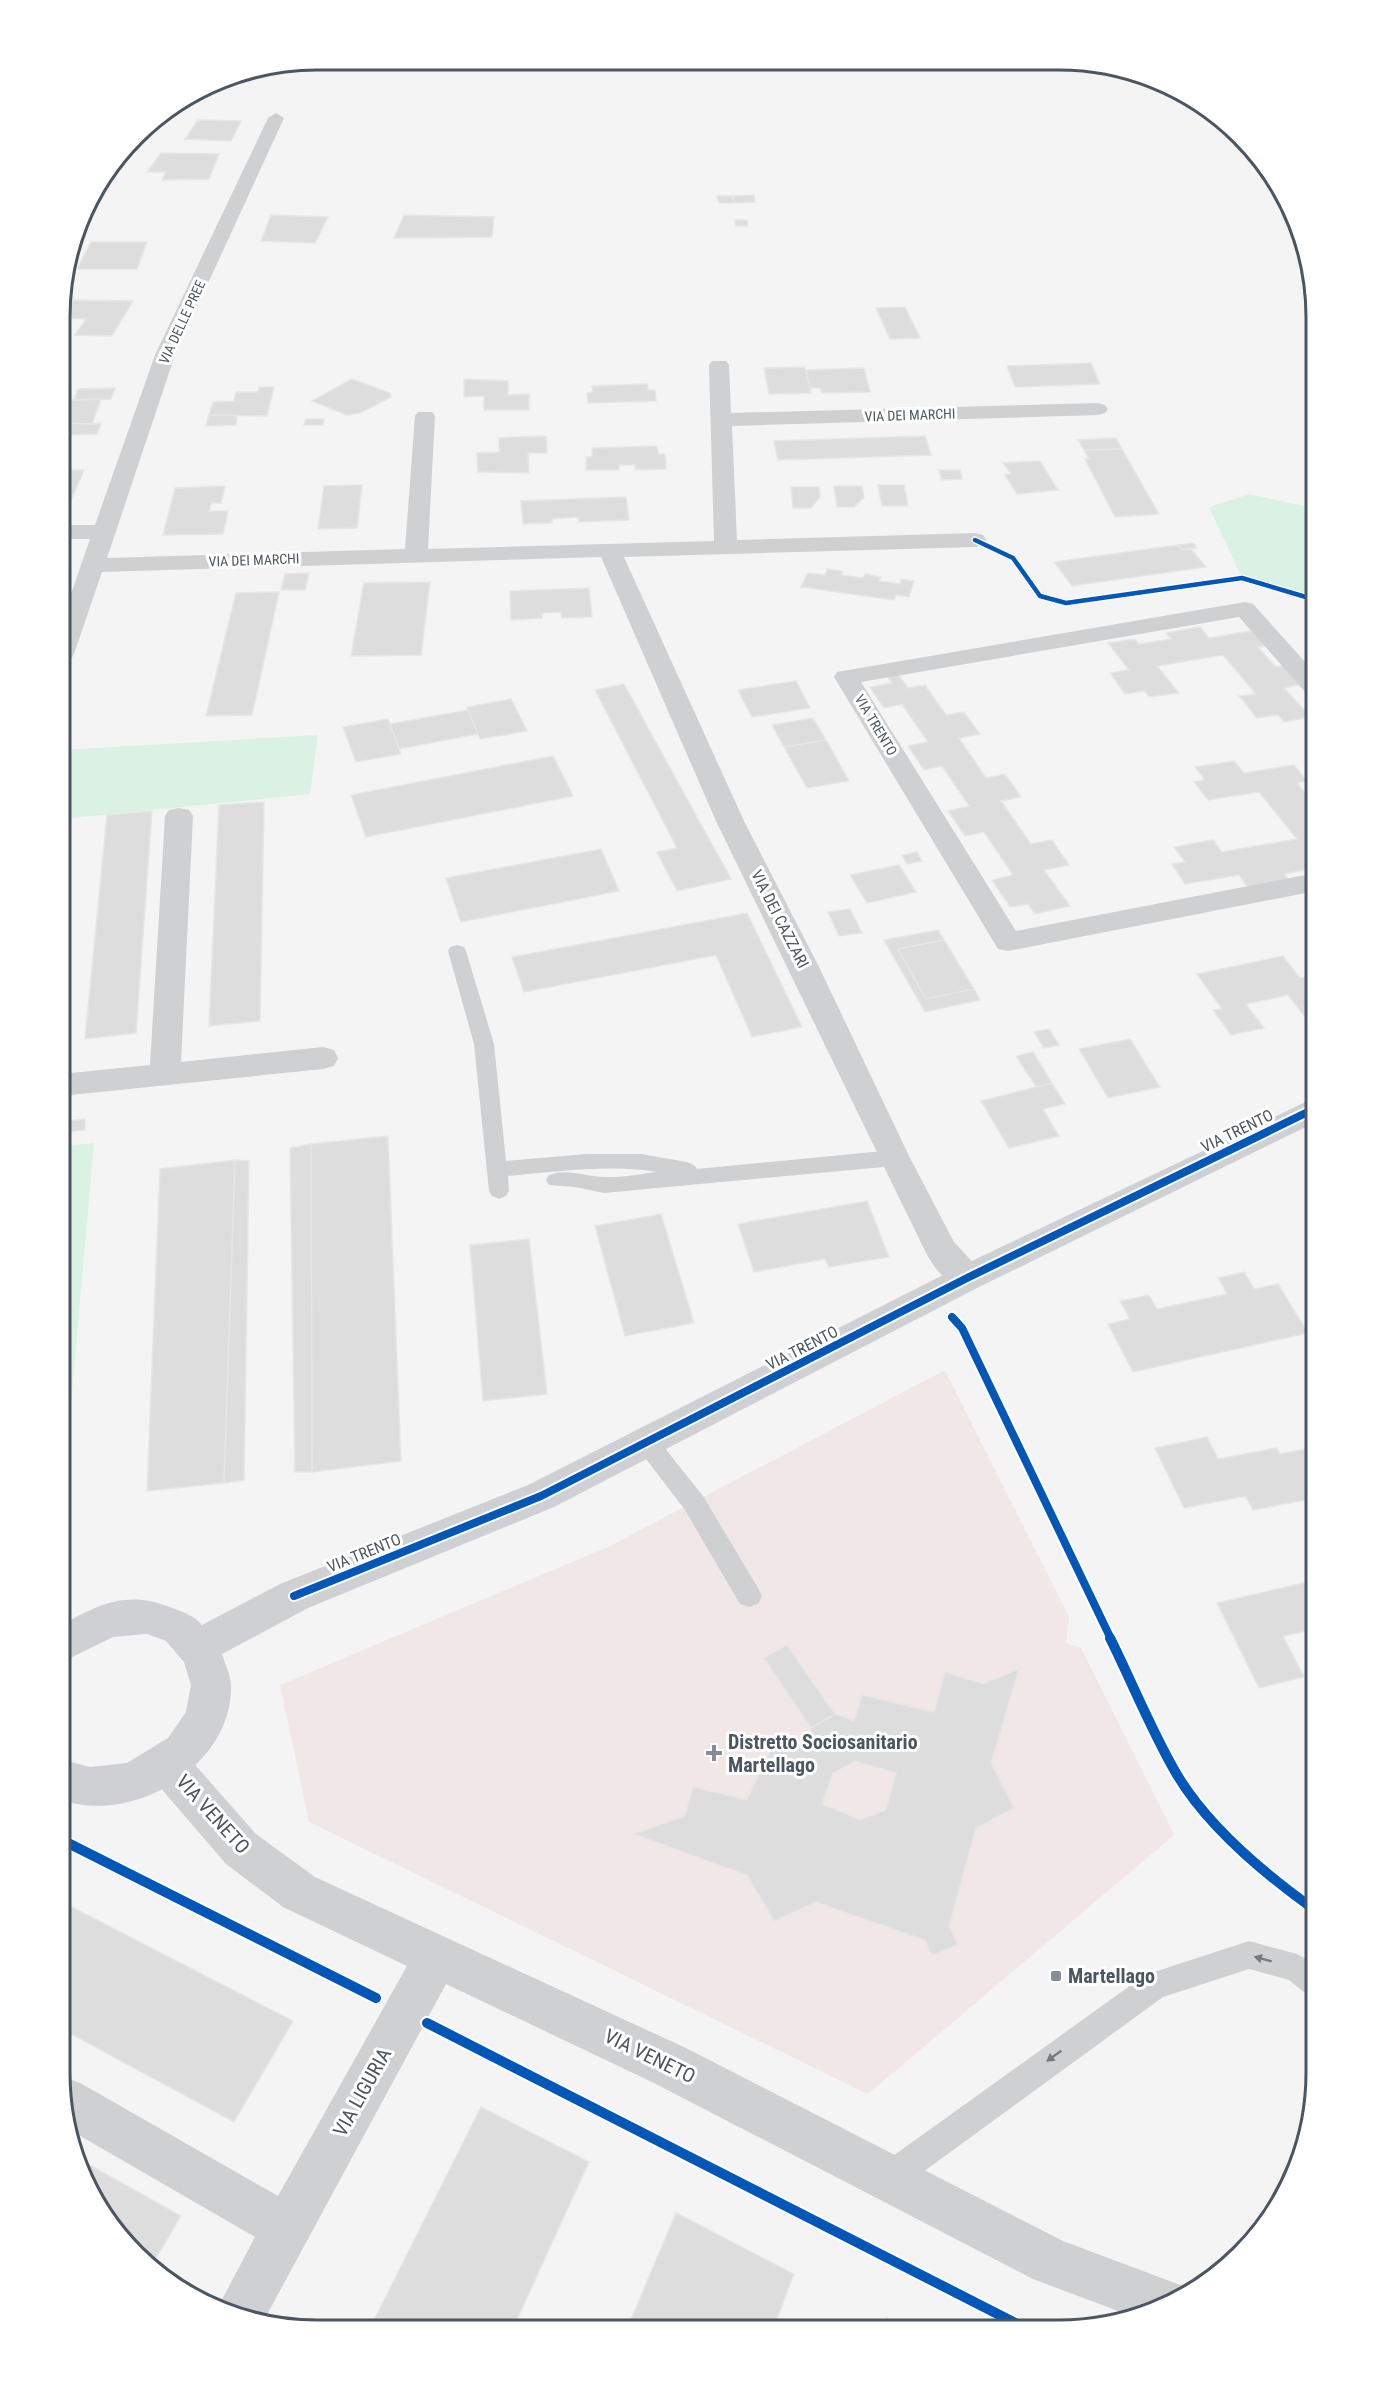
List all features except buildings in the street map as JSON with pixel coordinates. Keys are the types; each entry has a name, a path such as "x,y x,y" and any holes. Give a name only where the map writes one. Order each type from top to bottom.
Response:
{"street":[{"name":"VIA DELLE PREE","path":"70,630 165,355 276,118"},
{"path":"719,366 726,546"},
{"name":"VIA DEI MARCHI","path":"721,420 1098,409"},
{"path":"416,555 426,416"},
{"path":"70,532 103,532"},
{"name":"VIA DEI MARCHI","path":"92,565 975,540"},
{"name":"VIA DEI CAZZARI","path":"610,551 725,805 729,821 805,969 894,1158 942,1251 967,1278"},
{"name":"VIA TRENTO","path":"1306,678 1245,609 846,677 1008,942 1306,884"},
{"path":"165,1075 179,816"},
{"path":"70,1084 323,1058"},
{"name":"VIA TRENTO","path":"200,1646 294,1596 541,1496 648,1444 967,1278 1306,1113"},
{"path":"70,1638 81,1630 126,1617 149,1617 169,1623 187,1632 200,1646 210,1671 211,1698 207,1713 191,1740 167,1764 129,1783 108,1787 88,1787 70,1782"},
{"name":"VIA VENETO","path":"167,1764 242,1849 299,1892 671,2066 1051,2261 1155,2300"},
{"name":"VIA LIGURIA","path":"244,2308 437,1956"},
{"path":"73,2106 287,2228"}],"lane":[{"path":"457,951 484,1044 499,1191"},
{"path":"556,1180 575,1179 604,1185 894,1158"},
{"path":"498,1169 587,1162 642,1162 714,1175"},
{"path":"648,1444 694,1503 748,1596"},
{"path":"890,2177 1155,1985 1249,1955 1297,1968 1306,1975"}],"shaded area":[{"name":"Distretto Sociosanitario Martellago","path":"945,1370 1069,1617 1066,1643 1081,1648 1174,1835 868,2094 309,1822 280,1685 610,1546"}],"green space":[{"path":"1250,494 1306,507 1306,597 1242,578 1209,507"},
{"path":"318,735 310,794 70,818 70,750"},
{"path":"94,1143 70,1414 70,1145"}],"cycle path":[{"path":"975,540 1013,558 1040,596 1066,603 1242,578 1306,597"},
{"path":"294,1596 541,1496 967,1278 1306,1113"},
{"path":"952,1317 962,1328 1176,1774 1211,1821 1287,1890 1306,1904"},
{"path":"70,1844 376,1998"},
{"path":"427,2023 1009,2320"}],"place":[{"name":"Distretto Sociosanitario Martellago","path":"714,1753"},
{"name":"Martellago","path":"1056,1976"}]}
